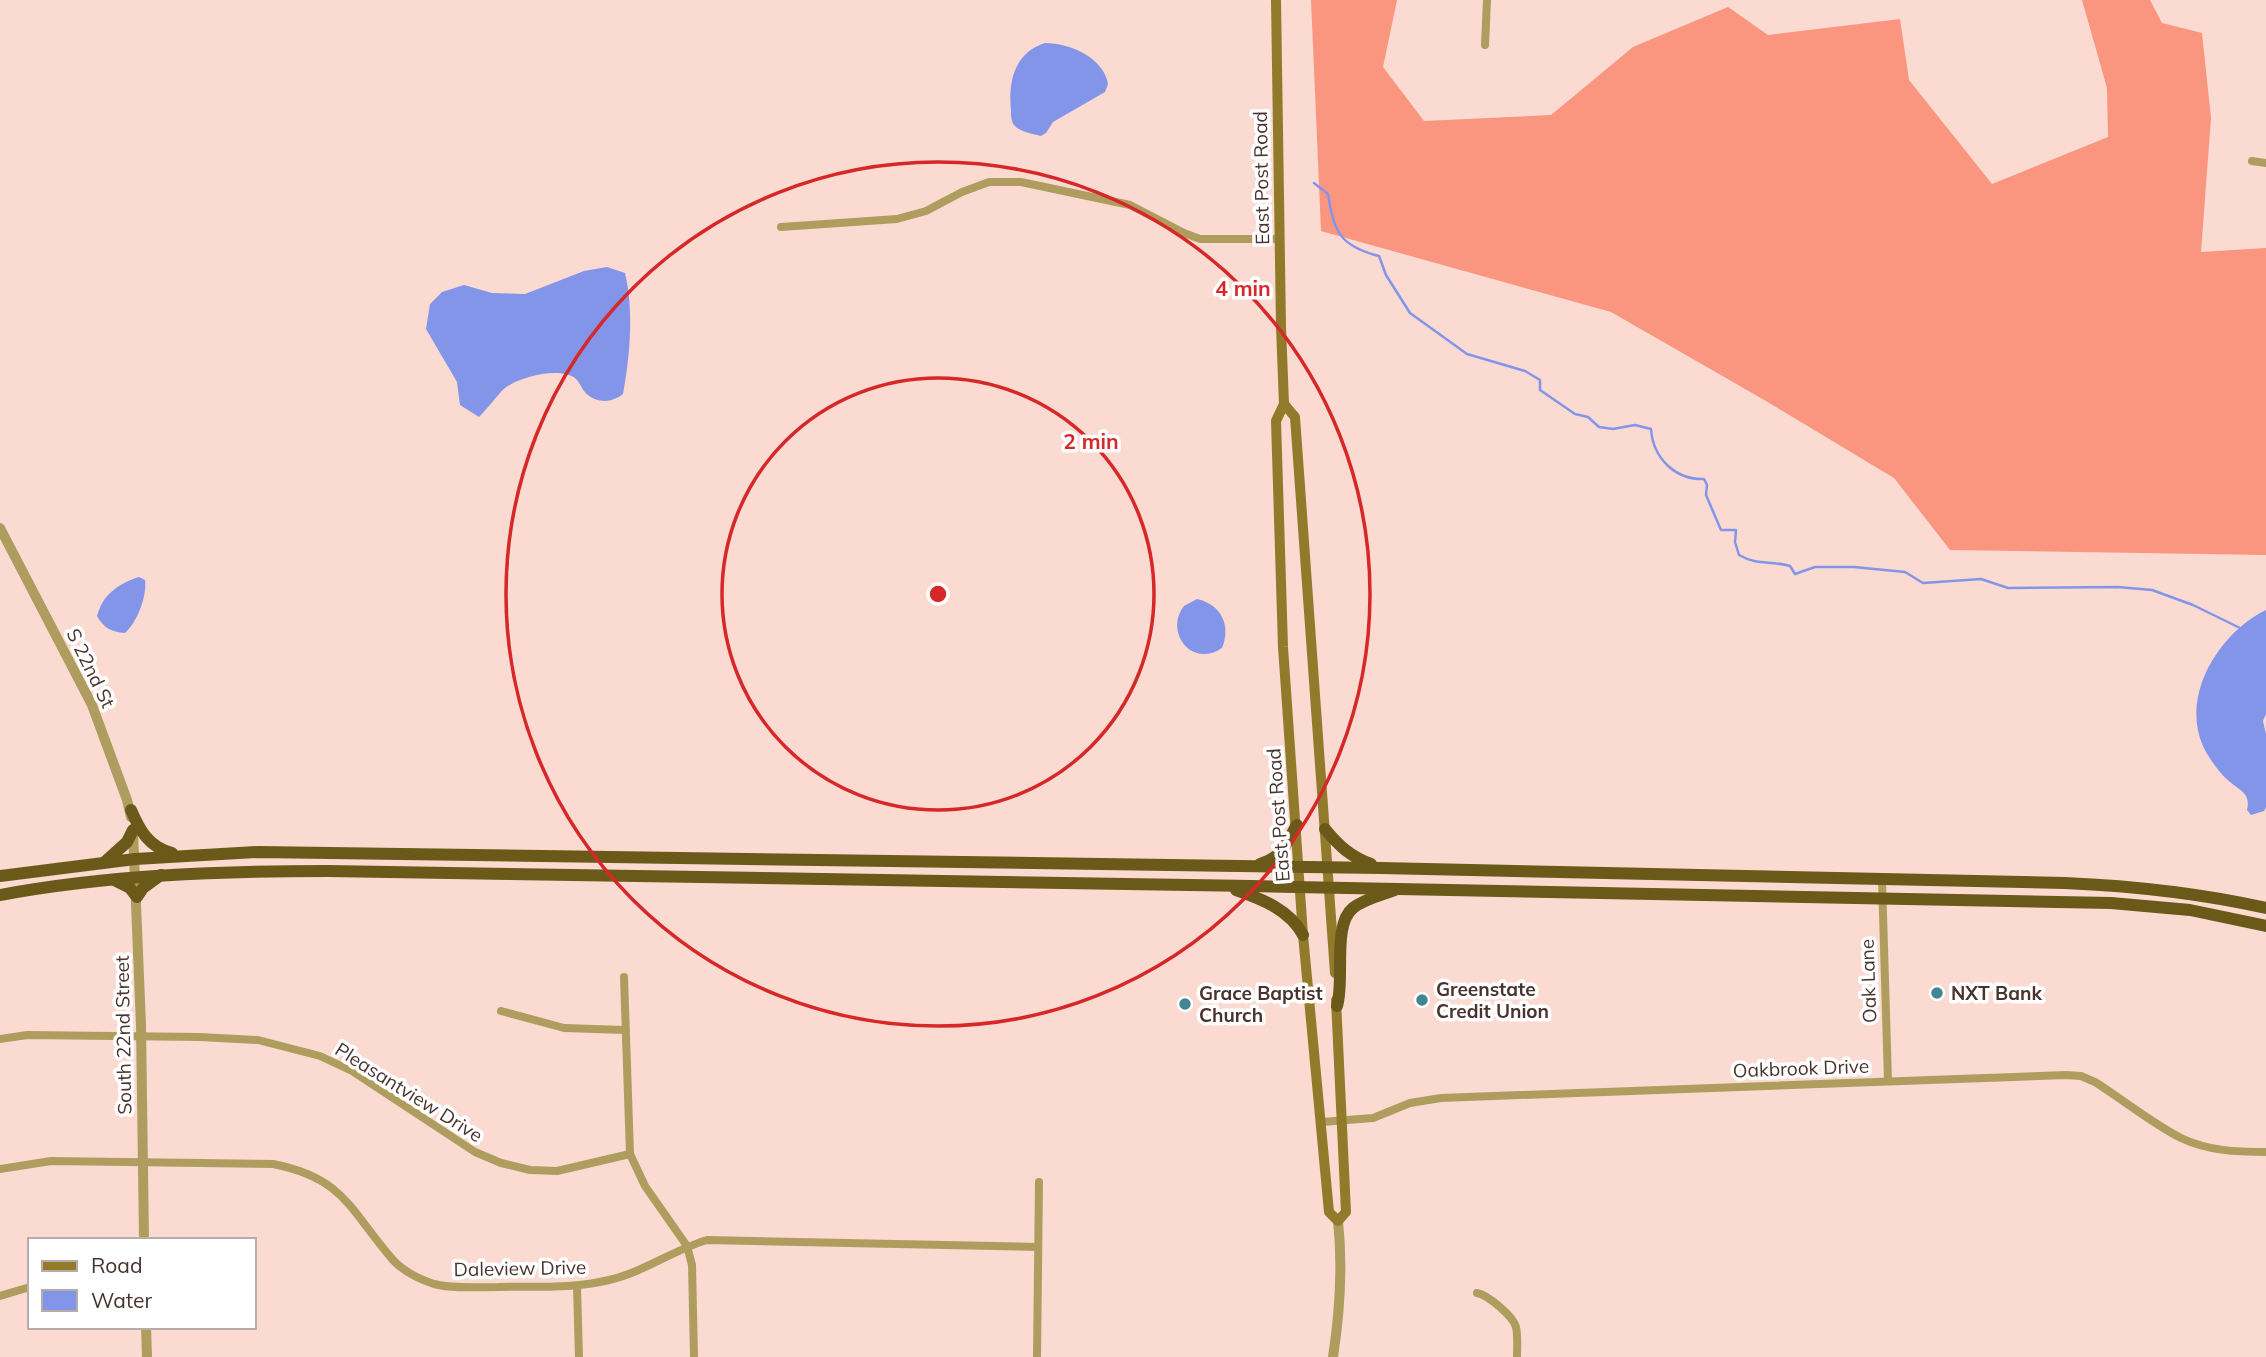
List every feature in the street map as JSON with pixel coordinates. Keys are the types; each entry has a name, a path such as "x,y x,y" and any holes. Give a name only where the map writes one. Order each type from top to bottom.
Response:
{"highway":[{"path":"131,810 140,831 148,841 164,851 183,856"},
{"path":"1254,866 1273,860 1297,825"},
{"path":"1325,829 1340,847 1352,856 1381,868"},
{"path":"105,862 120,850 133,830"},
{"path":"0,876 135,859 258,852 327,852 1300,866 2114,885 2194,893 2266,908"},
{"path":"0,895 54,885 161,875 328,871 1403,887 2111,903 2190,910 2266,926"},
{"path":"111,879 130,888 137,897 143,888 161,875"},
{"path":"1226,886 1271,905 1296,922 1303,935"},
{"path":"1337,1006 1341,992 1340,950 1344,922 1352,909 1403,887"}],"main road":[{"name":"East Post Road","path":"1276,0 1284,404 1276,421 1283,646 1303,935 1329,1212 1338,1221 1346,1212 1337,1006 1295,417 1284,404"}],"street":[{"path":"1485,45 1487,0"},
{"path":"2252,161 2266,163"},
{"path":"782,227 897,219 926,211 974,187 1003,181 1034,184 1130,205 1200,239 1280,239"},
{"name":"S 22nd St","path":"0,528 91,703 131,810 133,830"},
{"name":"South 22nd Street","path":"133,830 141,1036 144,1238"},
{"name":"Oak Lane","path":"1882,880 1888,1081"},
{"path":"624,977 630,1154 645,1186 687,1246 692,1265 694,1357"},
{"path":"501,1011 564,1028 625,1030"},
{"name":"Pleasantview Drive","path":"0,1039 27,1035 258,1040 320,1056 352,1071 475,1152 500,1163 530,1171 557,1171 630,1154"},
{"name":"Oakbrook Drive","path":"1322,1122 1373,1118 1410,1103 1441,1098 2066,1075 2081,1076 2095,1082 2181,1138 2204,1147 2235,1152 2266,1152"},
{"name":"Daleview Drive","path":"0,1169 51,1161 273,1164 294,1168 315,1176 344,1197 395,1262 407,1272 437,1284 453,1287 577,1286 609,1280 653,1266 687,1246 707,1240 1038,1247"},
{"path":"1037,1357 1039,1182"},
{"name":"East Post Road","path":"1333,1357 1339,1321 1342,1272 1338,1221"},
{"path":"577,1286 579,1357"},
{"path":"0,1296 28,1288"},
{"path":"1477,1293 1486,1294 1513,1321 1516,1328 1517,1357"},
{"path":"146,1329 147,1357"}],"shaded area":[{"path":"1311,0 1397,0 1383,67 1424,121 1551,115 1633,47 1728,7 1768,35 1900,19 1909,80 1992,184 2108,137 2107,88 2082,0 2150,0 2162,23 2202,33 2211,118 2201,252 2266,248 2266,555 1950,550 1894,478 1611,312 1321,231"}],"water":[{"path":"1045,43 1065,46 1084,54 1100,67 1108,84 1105,92 1053,122 1041,136 1017,128 1011,117 1010,100 1012,79 1020,61 1026,54"},
{"path":"607,267 625,273 628,287 630,333 623,394 615,399 597,400 585,393 573,376 554,373 527,377 511,384 502,390 479,417 460,405 457,382 426,329 430,304 442,292 464,285 492,293 525,294 584,271"},
{"path":"139,577 145,580 144,594 133,622 125,633 108,629 97,616 103,602 118,587"},
{"path":"1197,599 1213,606 1225,624 1222,648 1211,653 1191,651 1179,636 1179,616 1184,606"},
{"path":"2266,610 2266,714 2263,721 2266,734 2266,807 2264,811 2251,815 2247,810 2246,796 2214,765 2203,746 2197,726 2197,706 2201,686 2220,649 2249,620"}],"waterway":[{"path":"1314,183 1328,194 1333,218 1341,235 1355,247 1379,256 1386,275 1410,313 1467,354 1525,371 1540,380 1540,390 1575,414 1588,417 1599,427 1613,429 1635,425 1651,429 1656,449 1667,465 1684,476 1704,479 1707,485 1706,495 1721,530 1736,530 1735,542 1739,555 1758,562 1790,566 1795,574 1815,567 1854,567 1905,572 1923,583 1981,579 2008,588 2118,587 2152,590 2193,605 2240,628"}],"place":[{"name":"NXT Bank","path":"1937,993"},
{"name":"Greenstate Credit Union","path":"1422,1000"},
{"name":"Grace Baptist Church","path":"1185,1004"}]}
